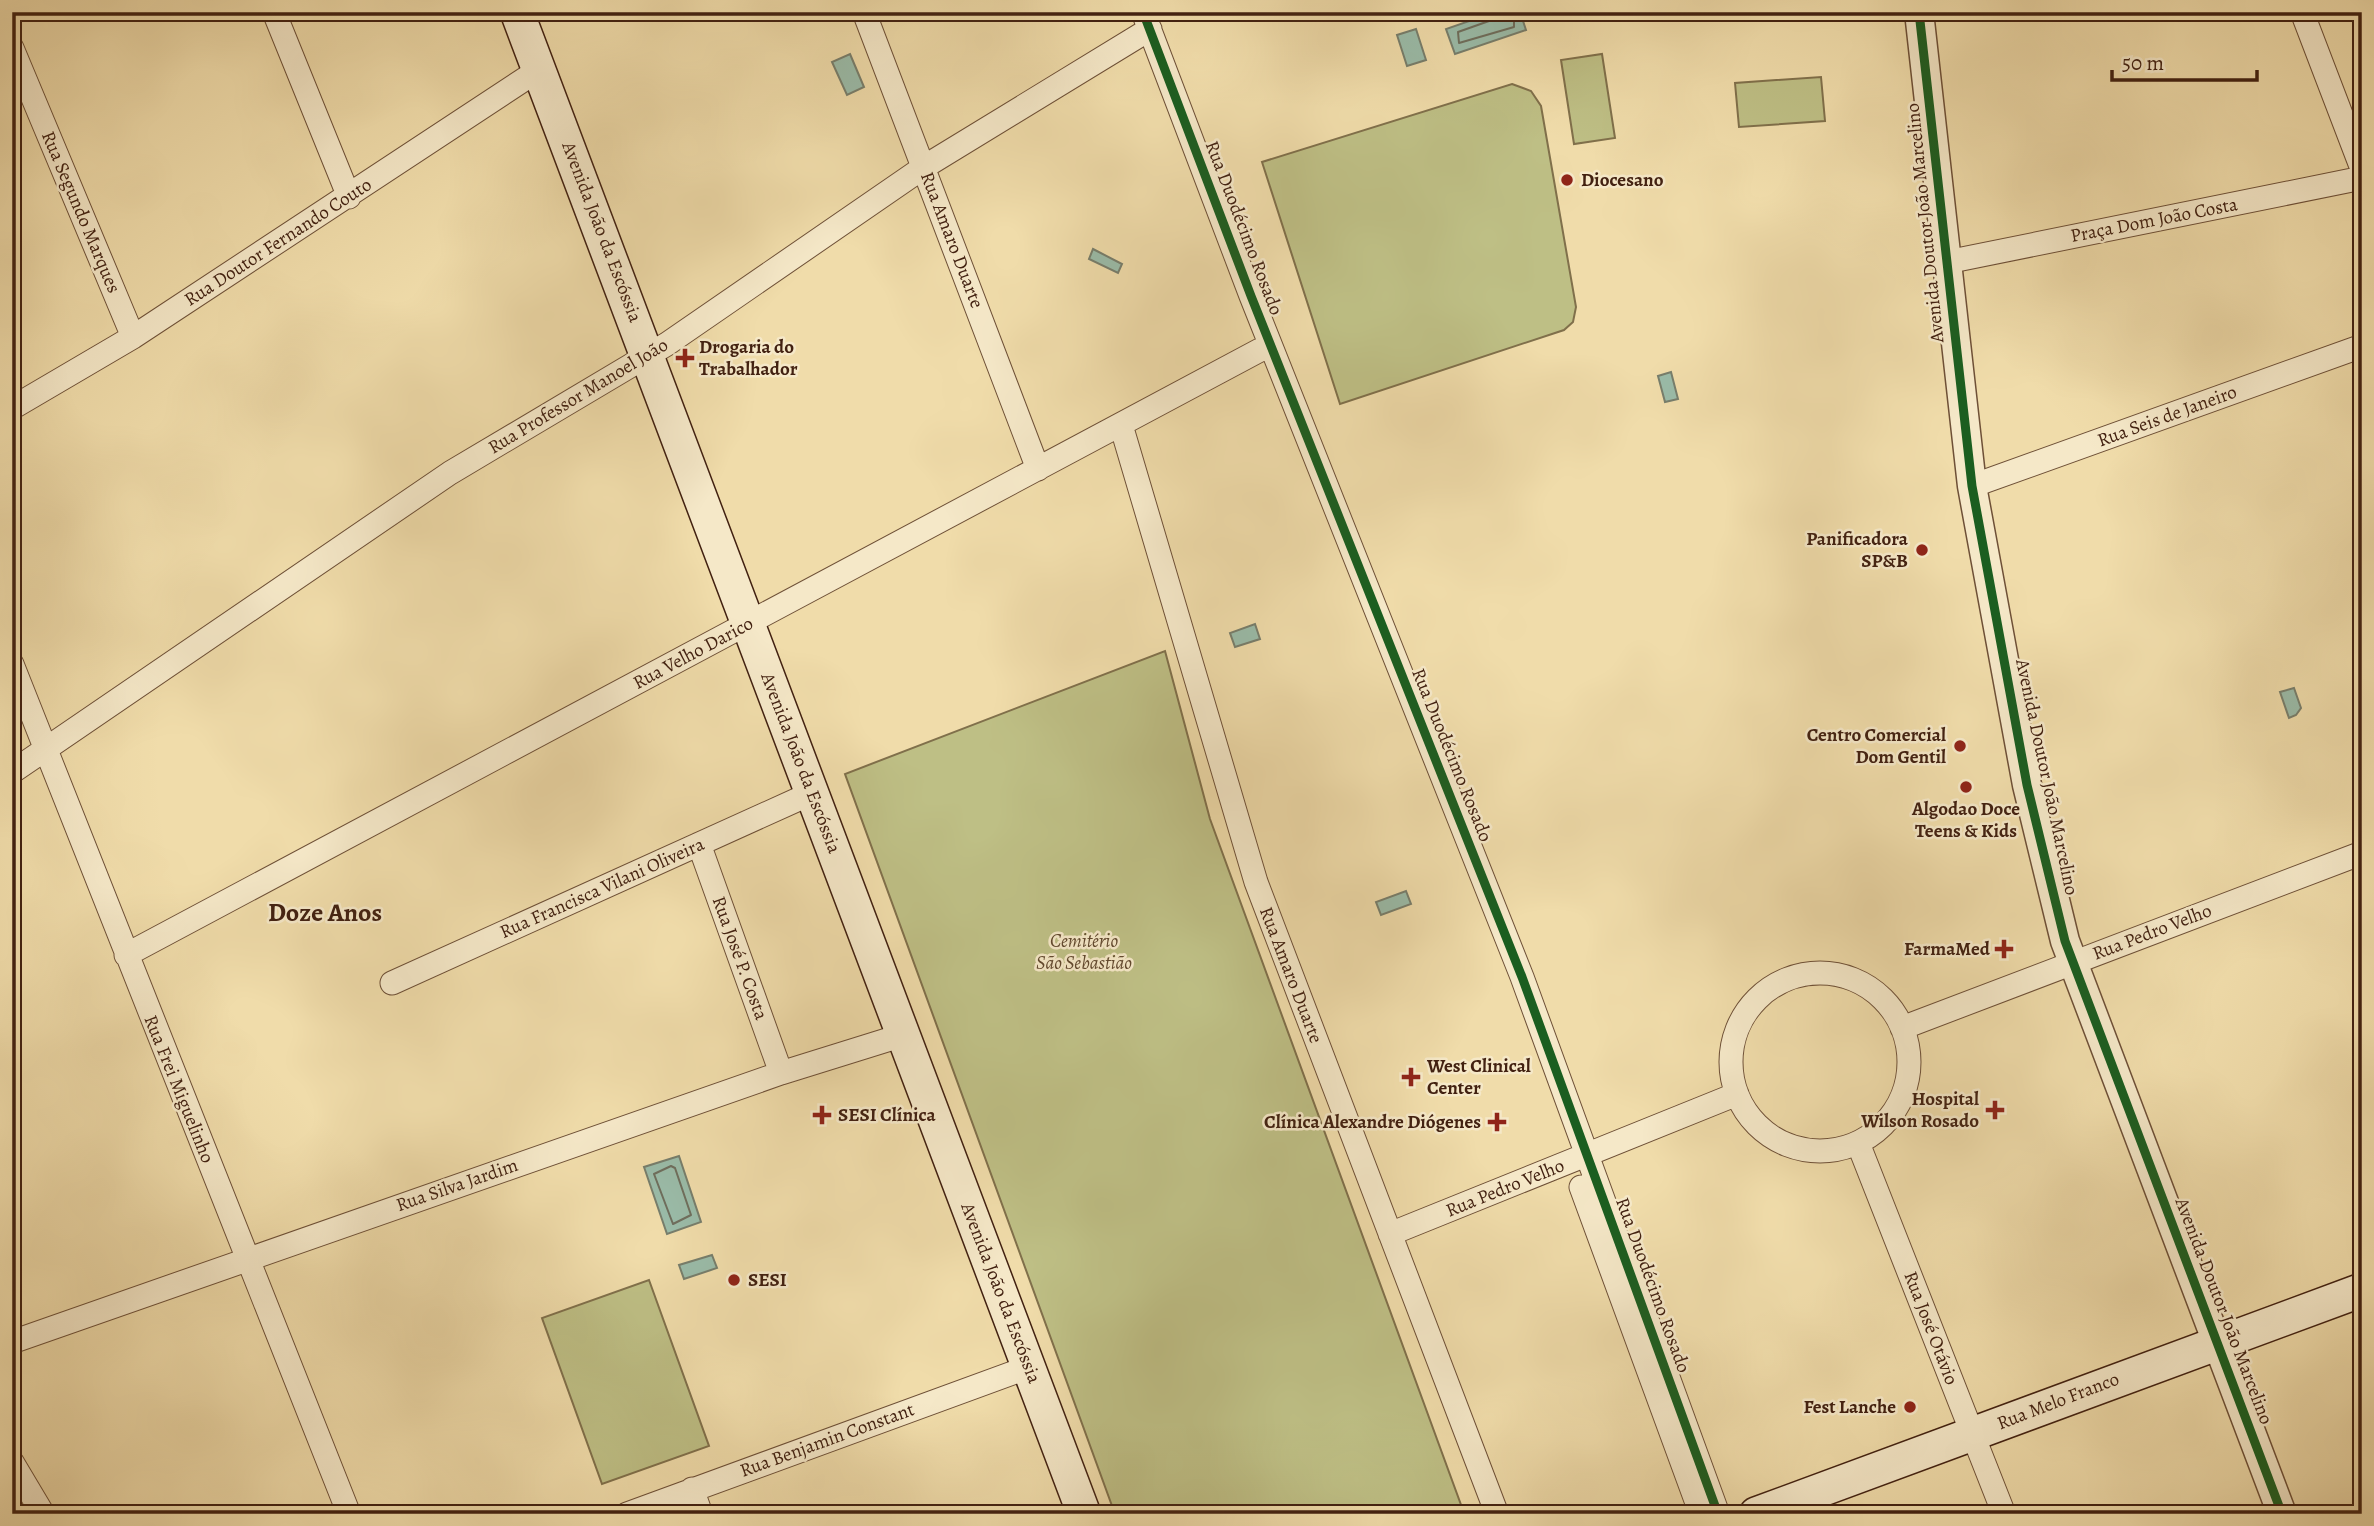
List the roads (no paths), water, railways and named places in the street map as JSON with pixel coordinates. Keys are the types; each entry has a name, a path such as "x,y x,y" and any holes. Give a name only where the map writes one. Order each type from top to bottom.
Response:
{"main road":[{"name":"Avenida João da Escóssia","path":"517,12 658,349"},
{"name":"Avenida João da Escóssia","path":"540,12 658,349 757,619 1103,1514"},
{"name":"Avenida João da Escóssia","path":"757,619 812,793 1084,1514"},
{"name":"Rua Melo Franco","path":"1756,1514 2217,1341 2362,1290"}],"street":[{"path":"274,12 349,197"},
{"name":"Rua Amaro Duarte","path":"864,12 1038,468"},
{"name":"Rua Duodécimo Rosado","path":"1128,12 1144,26 1522,977 1579,1158 1701,1514"},
{"name":"Avenida Doutor João Marcelino","path":"1919,12 1972,486 2027,785 2064,941 2282,1514"},
{"path":"2302,12 2362,169"},
{"path":"2318,12 2362,127"},
{"name":"Rua Professor Manoel João","path":"12,772 450,473 658,349 924,167 1144,26"},
{"name":"Rua Duodécimo Rosado","path":"1144,26 1260,351 1718,1514"},
{"name":"Rua Segundo Marques","path":"12,48 133,337"},
{"name":"Rua Doutor Fernando Couto","path":"12,408 133,337 540,69"},
{"name":"Praça Dom João Costa","path":"1947,262 2362,178"},
{"name":"Rua Seis de Janeiro","path":"1972,486 2362,346"},
{"name":"Rua Velho Darico","path":"126,955 1260,351"},
{"name":"Rua Amaro Duarte","path":"1121,425 1256,882 1497,1514"},
{"name":"Rua Frei Miguelinho","path":"12,664 48,749 126,955 349,1514"},
{"name":"Rua Francisca Vilani Oliveira","path":"392,983 812,793"},
{"name":"Rua José P. Costa","path":"699,844 781,1073"},
{"name":"Rua Pedro Velho","path":"1902,1028 2362,853"},
{"path":"1813,973 1850,978 1881,997 1902,1028 1909,1057 1903,1094 1883,1126 1858,1143 1830,1151 1787,1145 1752,1119 1737,1094 1731,1058 1737,1031 1750,1007 1778,983 1813,973"},
{"name":"Rua Silva Jardim","path":"12,1342 781,1073 903,1035"},
{"name":"Rua Pedro Velho","path":"1390,1234 1737,1094"},
{"name":"Rua José Otávio","path":"1858,1143 2004,1514"},
{"name":"Rua Benjamin Constant","path":"627,1514 1029,1367"},
{"path":"12,1462 43,1514"},
{"path":"692,1489 701,1514"}],"water":[{"path":"1495,12 1520,12 1526,30 1455,54 1446,29"},
{"path":"1416,29 1426,60 1407,66 1397,35"},
{"path":"850,54 864,87 847,95 832,62"},
{"path":"1093,249 1122,264 1118,273 1089,259"},
{"path":"1671,372 1678,399 1665,402 1658,376"},
{"path":"1255,624 1260,639 1235,647 1230,633"},
{"path":"2294,688 2301,708 2296,715 2289,718 2280,692"},
{"path":"1406,891 1411,904 1381,915 1376,902"},
{"path":"679,1156 701,1222 667,1234 644,1167"},
{"path":"712,1255 717,1268 684,1279 679,1265"}],"place":[{"name":"Diocesano","path":"1567,180"},
{"name":"Drogaria do Trabalhador","path":"685,358"},
{"name":"Panificadora SP&B","path":"1922,550"},
{"name":"Centro Comercial Dom Gentil","path":"1960,746"},
{"name":"Algodao Doce Teens & Kids","path":"1966,787"},
{"name":"FarmaMed","path":"2004,949"},
{"name":"West Clinical Center","path":"1411,1077"},
{"name":"Hospital Wilson Rosado","path":"1995,1110"},
{"name":"SESI Clínica","path":"822,1115"},
{"name":"Clínica Alexandre Diógenes","path":"1497,1122"},
{"name":"SESI","path":"734,1280"},
{"name":"Fest Lanche","path":"1910,1407"}],"district":[{"name":"Doze Anos","path":"325,912"}],"park label":[{"name":"Cemitério São Sebastião","path":"1084,952"}]}
